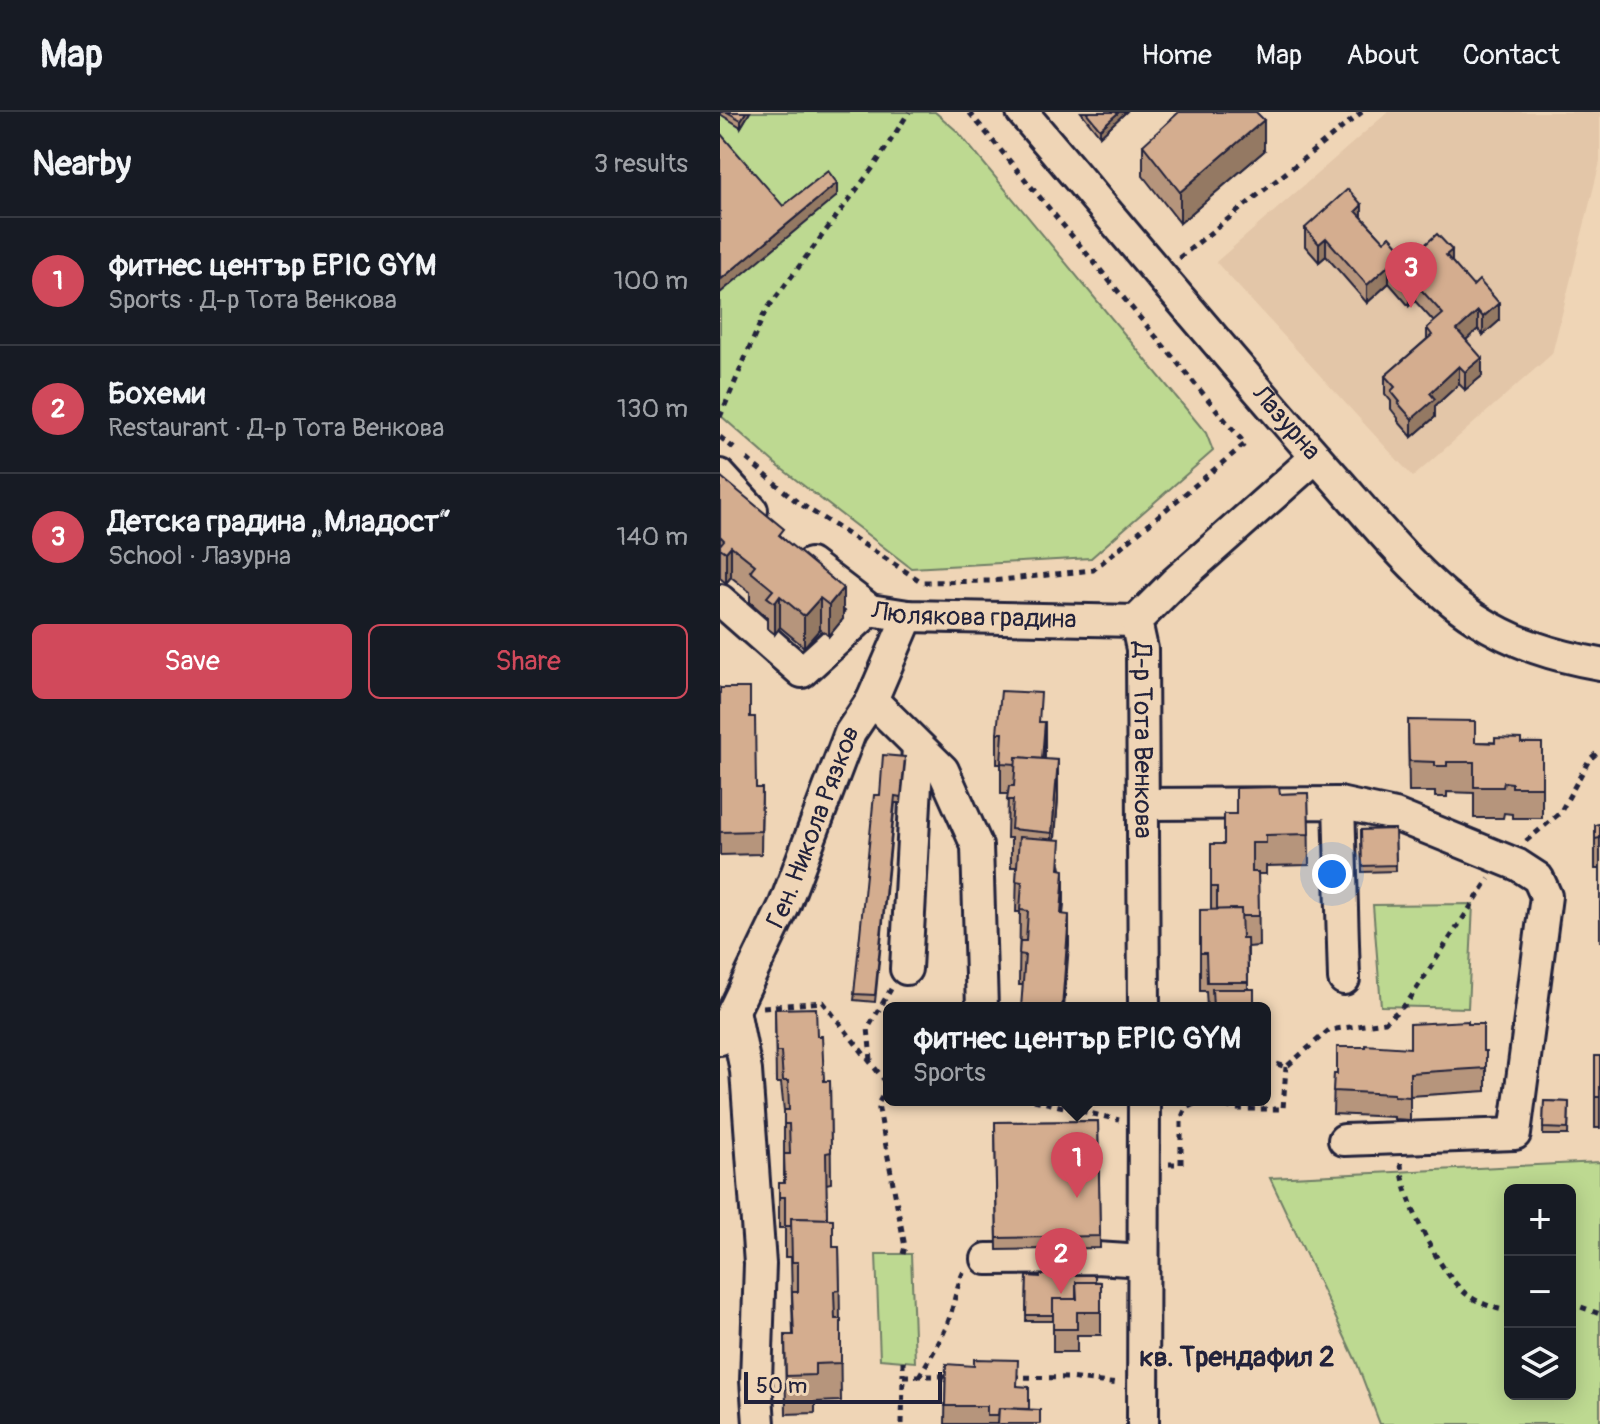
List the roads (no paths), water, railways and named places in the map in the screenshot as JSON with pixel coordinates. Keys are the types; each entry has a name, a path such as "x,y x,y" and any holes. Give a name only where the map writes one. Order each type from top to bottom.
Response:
{"street":[{"name":"Лазурна","path":"1022,112 1316,457 1396,546 1440,589 1475,618 1553,655 1600,664"},
{"name":"Д-р Тота Венкова","path":"1144,1002 1142,649 1136,621 1174,583 1316,457"},
{"name":"Люлякова градина","path":"720,475 779,538 870,610 908,616 1136,621"},
{"path":"720,600 802,672 870,610"},
{"name":"Ген. Никола Рязков","path":"720,1039 785,904 850,733 872,700 908,616"},
{"path":"872,700 943,770 977,846 982,1002"},
{"path":"906,969 918,747"},
{"path":"1144,804 1339,803 1395,815 1503,859 1538,878 1546,896 1515,1134 1344,1140"},
{"path":"1339,803 1344,979"},
{"path":"734,1010 746,1071 760,1264 756,1380 759,1424"},
{"path":"1143,1424 1144,1112"},
{"path":"987,1259 1143,1261"}],"place":[{"name":"Детска градина „Младост“","path":"1411,308"},
{"name":"фитнес център EPIC GYM","path":"1077,1198"},
{"name":"Бохеми","path":"1061,1294"}],"district":[{"name":"кв. Трендафил 2","path":"1237,1357"}]}
